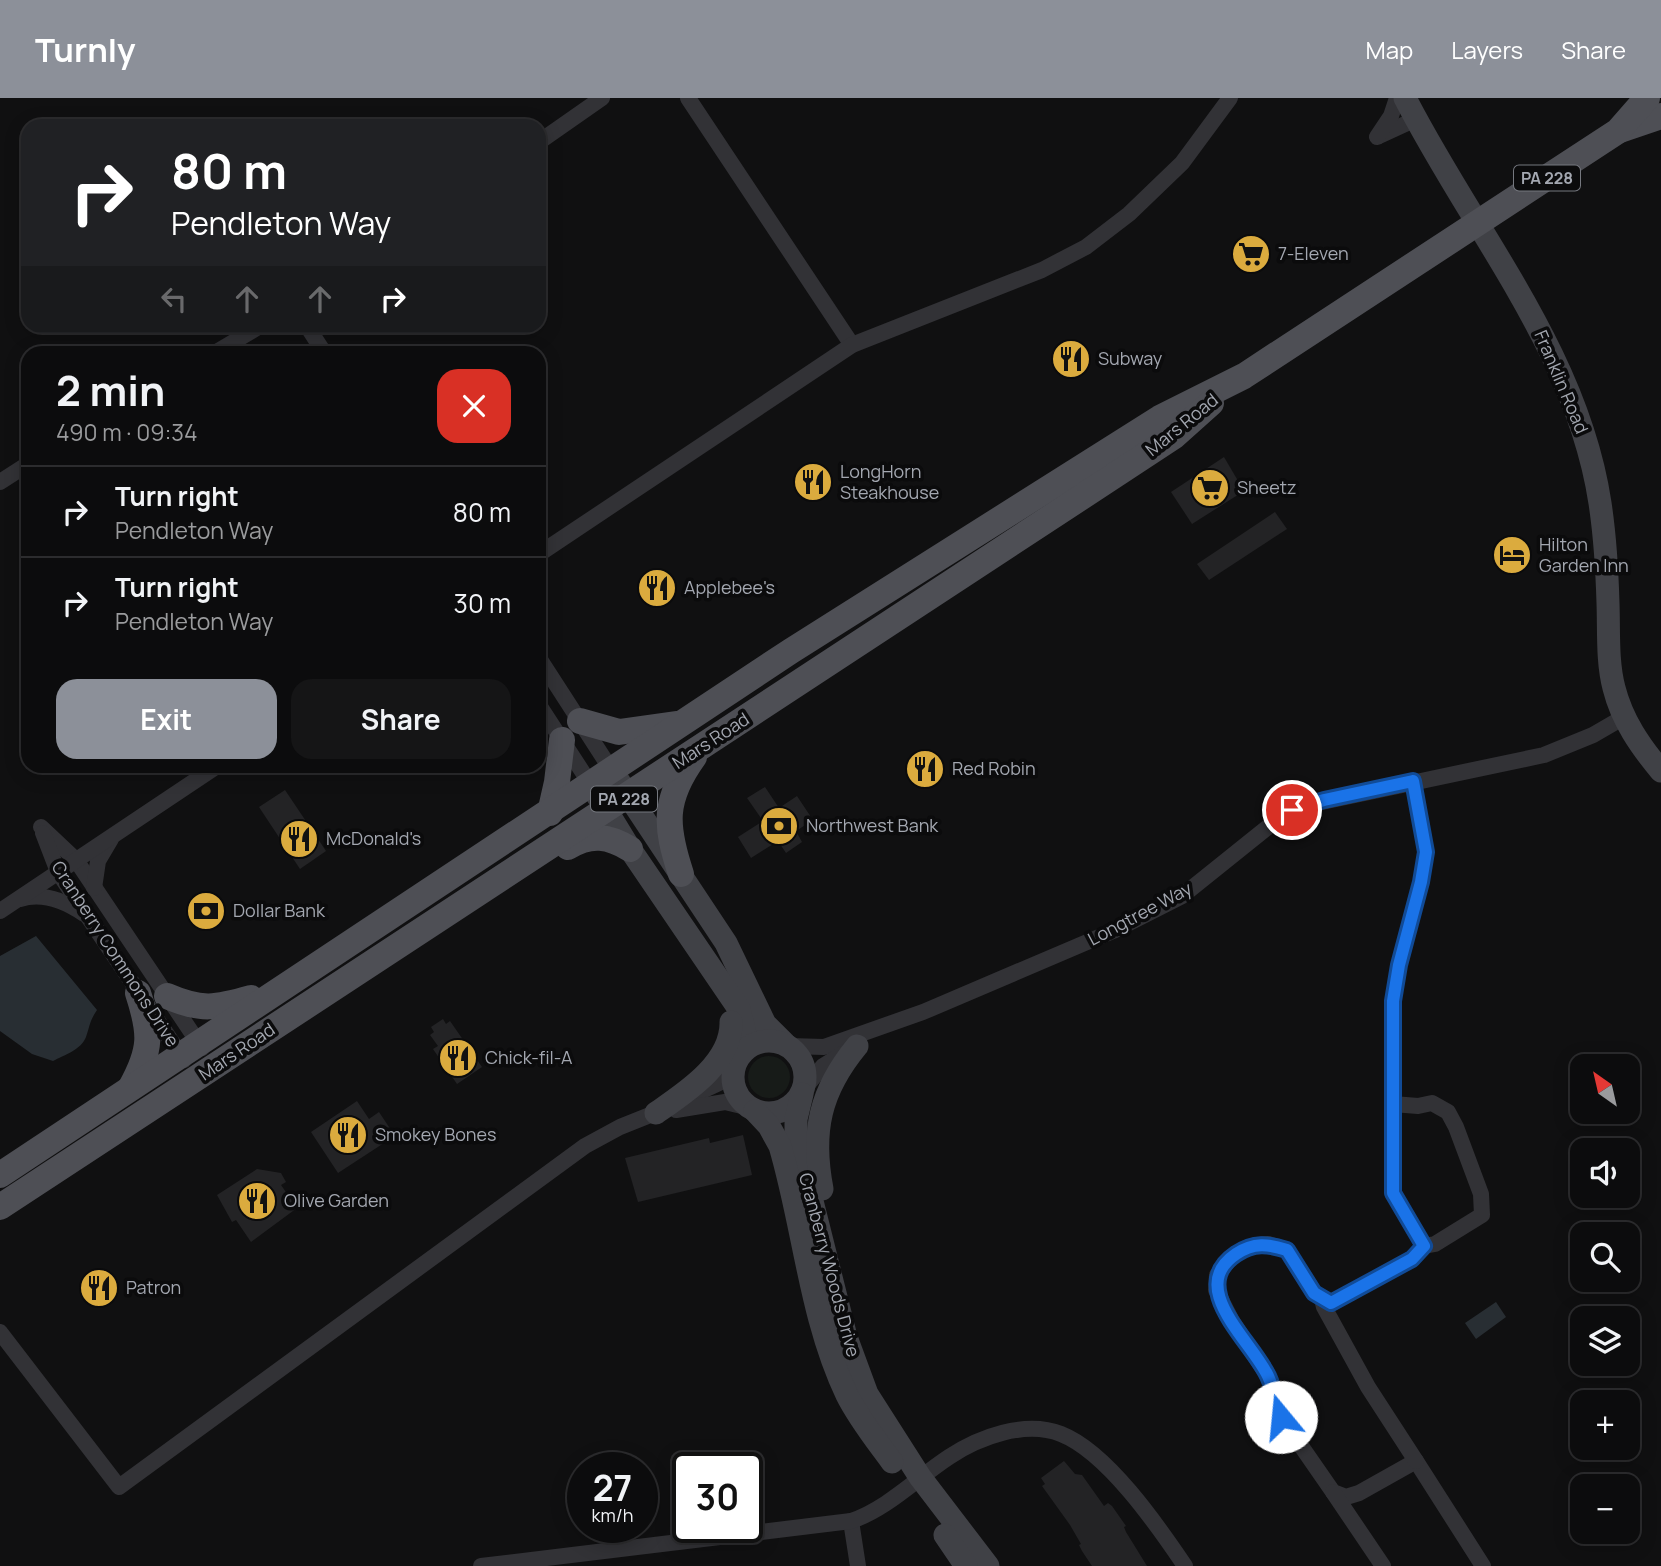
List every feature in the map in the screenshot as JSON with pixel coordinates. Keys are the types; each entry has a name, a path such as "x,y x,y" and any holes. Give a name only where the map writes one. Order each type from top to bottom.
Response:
{"main road":[{"name":"Mars Road","path":"1618,131 1647,98"},
{"name":"Mars Road","path":"0,1175 791,652 1160,418 1239,379 1618,131 1661,116"},
{"name":"Mars Road","path":"0,1208 1173,437 1239,379"},
{"path":"550,813 571,731 620,732 685,722"},
{"path":"681,874 668,832 670,806 678,781 700,748"},
{"path":"412,936 501,890 578,841 590,837 609,838 630,849"},
{"path":"167,996 190,1006 204,1008 273,992"},
{"path":"131,1088 145,1062 148,1045 147,1020 138,993"}],"street":[{"path":"546,137 602,98"},
{"path":"688,98 852,345"},
{"path":"546,549 852,345 1042,270 1086,247 1129,214 1182,163 1230,98"},
{"path":"1397,98 1391,116 1377,137 1416,119"},
{"name":"Franklin Road","path":"1405,98 1539,328 1561,372 1582,425 1592,462 1604,531 1614,685 1624,717 1642,749 1661,771"},
{"path":"226,346 248,333"},
{"path":"0,482 21,468"},
{"path":"546,674 571,731 601,778 606,810 742,1017 745,1033 736,1061 734,1087 740,1099 753,1110"},
{"path":"546,711 571,731 601,778 629,796 726,943 765,1024 798,1054 804,1066 803,1091"},
{"name":"Longtree Way","path":"923,1012 1113,931 1182,896 1292,810 1324,800 1544,755 1582,740 1624,717"},
{"path":"0,911 206,773"},
{"path":"1413,781 1426,852 1393,1001 1393,1193 1424,1246"},
{"name":"Cranberry Commons Drive","path":"205,1073 189,1048 138,993 58,872 41,827 76,860 167,996 189,1048 205,1073"},
{"path":"94,888 98,861 115,834"},
{"path":"17,899 29,896 52,898 87,916"},
{"path":"656,1113 685,1093 726,1048 730,1019 721,986"},
{"path":"0,1332 119,1487 585,1146 620,1127 712,1088 724,1079 736,1061 754,1044 770,1040 786,1045 824,1047 923,1012"},
{"path":"656,1113 725,1102 753,1110 780,1112 793,1105 823,1066 923,1012"},
{"path":"852,1357 849,1306 819,1171 818,1128 824,1098 834,1076 857,1046"},
{"name":"Cranberry Woods Drive","path":"803,1091 795,1129 823,1327 842,1383 864,1424 988,1566"},
{"path":"1383,1566 1281,1417 1268,1376 1232,1321 1216,1290 1217,1275 1231,1258 1256,1245 1268,1244 1287,1250 1314,1293 1331,1303 1372,1283 1412,1259 1424,1246 1435,1244 1482,1215 1481,1194 1448,1112 1432,1103 1418,1106 1393,1104"},
{"name":"Cranberry Woods Drive","path":"753,1110 769,1125 780,1146 809,1222 852,1357 878,1415 914,1481 967,1566"},
{"path":"1322,1299 1354,1364 1483,1566"},
{"path":"481,1566 851,1521 877,1509 953,1455 987,1437 1025,1430 1061,1434 1091,1452 1131,1494 1185,1566"},
{"path":"1333,1492 1346,1497 1359,1493 1416,1461"},
{"path":"851,1521 858,1566"}],"shaded area":[{"path":"36,936 97,1010 84,1042 72,1052 53,1061 32,1054 0,1031 0,956"},
{"path":"769,1056 784,1062 790,1077 784,1092 769,1098 754,1092 748,1077 754,1062"},
{"path":"1496,1302 1506,1317 1476,1339 1465,1323"}],"building":[{"name":"Sheetz","path":"1224,457 1244,491 1192,524 1171,492"},
{"name":"Sheetz","path":"1275,512 1287,529 1209,580 1197,564"},
{"name":"Northwest Bank","path":"765,787 779,808 797,796 813,820 796,831 802,842 786,853 778,841 751,858 738,837 763,821 747,798"},
{"name":"McDonald's","path":"285,790 326,851 300,869 259,807"},
{"name":"Chick-fil-A","path":"443,1019 446,1024 450,1021 482,1067 457,1084 433,1049 438,1046 430,1035 434,1032 431,1027"},
{"name":"Smokey Bones","path":"357,1101 369,1119 379,1112 391,1130 380,1137 384,1143 338,1173 311,1132"},
{"path":"743,1135 752,1175 638,1202 625,1158 709,1138 710,1143"},
{"name":"Olive Garden","path":"257,1169 281,1173 286,1182 281,1185 297,1208 251,1242 236,1220 232,1222 217,1195"},
{"path":"1064,1461 1075,1474 1082,1475 1104,1506 1108,1503 1112,1506 1147,1566 1092,1566 1070,1525 1042,1486 1045,1484 1041,1478"}],"place":[{"name":"7-Eleven","path":"1251,254"},
{"name":"Subway","path":"1071,359"},
{"name":"LongHorn Steakhouse","path":"813,482"},
{"name":"Sheetz","path":"1210,488"},
{"name":"Hilton Garden Inn","path":"1512,555"},
{"name":"Applebee's","path":"657,588"},
{"name":"Red Robin","path":"925,769"},
{"name":"Northwest Bank","path":"779,826"},
{"name":"McDonald's","path":"299,839"},
{"name":"Dollar Bank","path":"206,911"},
{"name":"Chick-fil-A","path":"458,1058"},
{"name":"Smokey Bones","path":"348,1135"},
{"name":"Olive Garden","path":"257,1201"},
{"name":"Patron","path":"99,1288"}],"route":[{"path":"1281,1417 1268,1376 1232,1321 1216,1290 1217,1275 1231,1258 1256,1245 1268,1244 1287,1250 1314,1293 1331,1303 1412,1259 1424,1246 1393,1193 1393,1001 1426,852 1413,781 1324,800 1292,810"}]}
